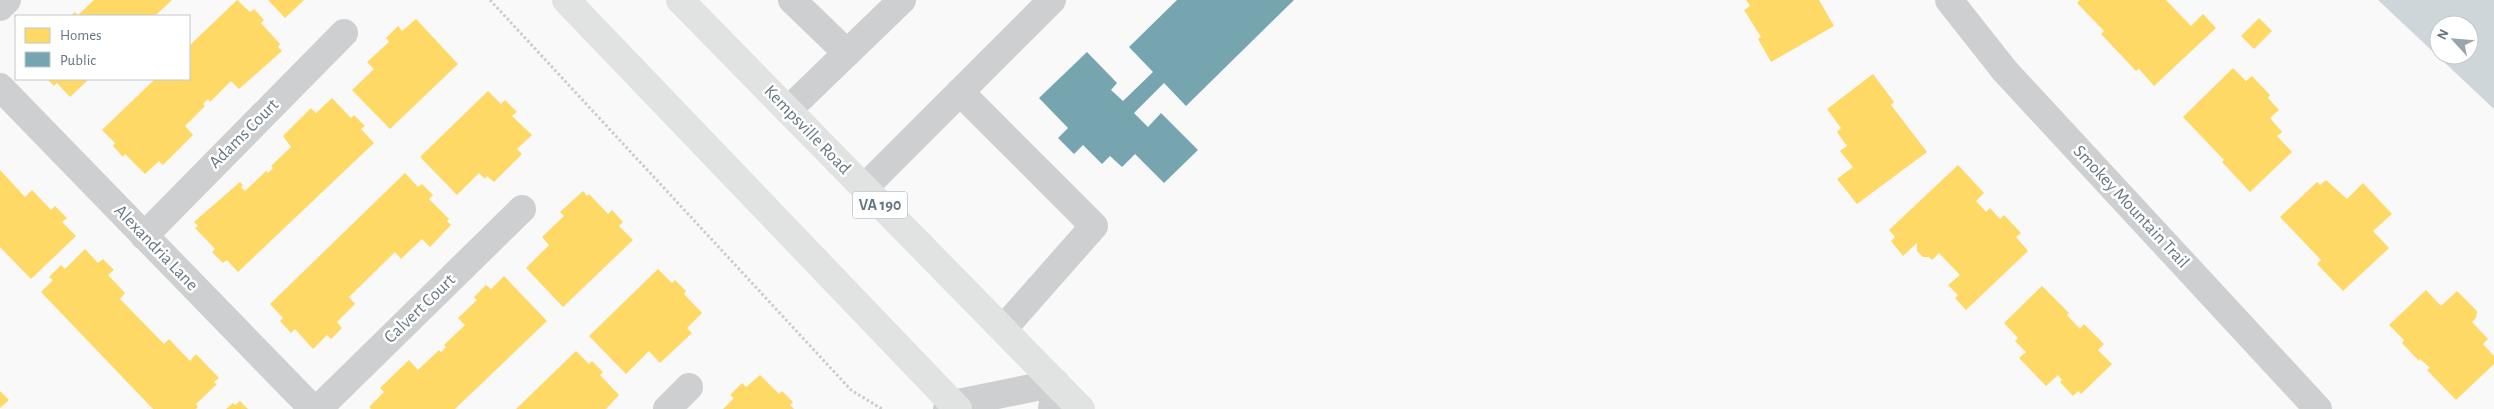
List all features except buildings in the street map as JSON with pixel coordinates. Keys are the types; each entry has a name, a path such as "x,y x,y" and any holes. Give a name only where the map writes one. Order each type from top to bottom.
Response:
{"main road":[{"path":"566,0 952,407"},
{"name":"Kempsville Road","path":"680,0 1003,330 1054,396 1081,409"}],"street":[{"path":"0,7 7,0"},
{"path":"792,0 846,53"},
{"path":"788,110 902,0"},
{"path":"864,188 1052,0"},
{"name":"Smokey Mountain Trail","path":"1949,0 2005,71 2318,409"},
{"name":"Adams Court","path":"144,236 344,33"},
{"name":"Alexandria Lane","path":"0,86 312,409"},
{"path":"960,92 1094,226 1003,330"},
{"name":"Calvert Court","path":"318,409 522,209"},
{"path":"667,409 689,387"},
{"path":"952,407 1054,396"}],"path":[{"path":"490,0 851,390 882,409"}],"shaded area":[{"path":"2378,0 2494,0 2494,109 2447,65 2479,65 2479,15 2429,15 2429,48"}]}
